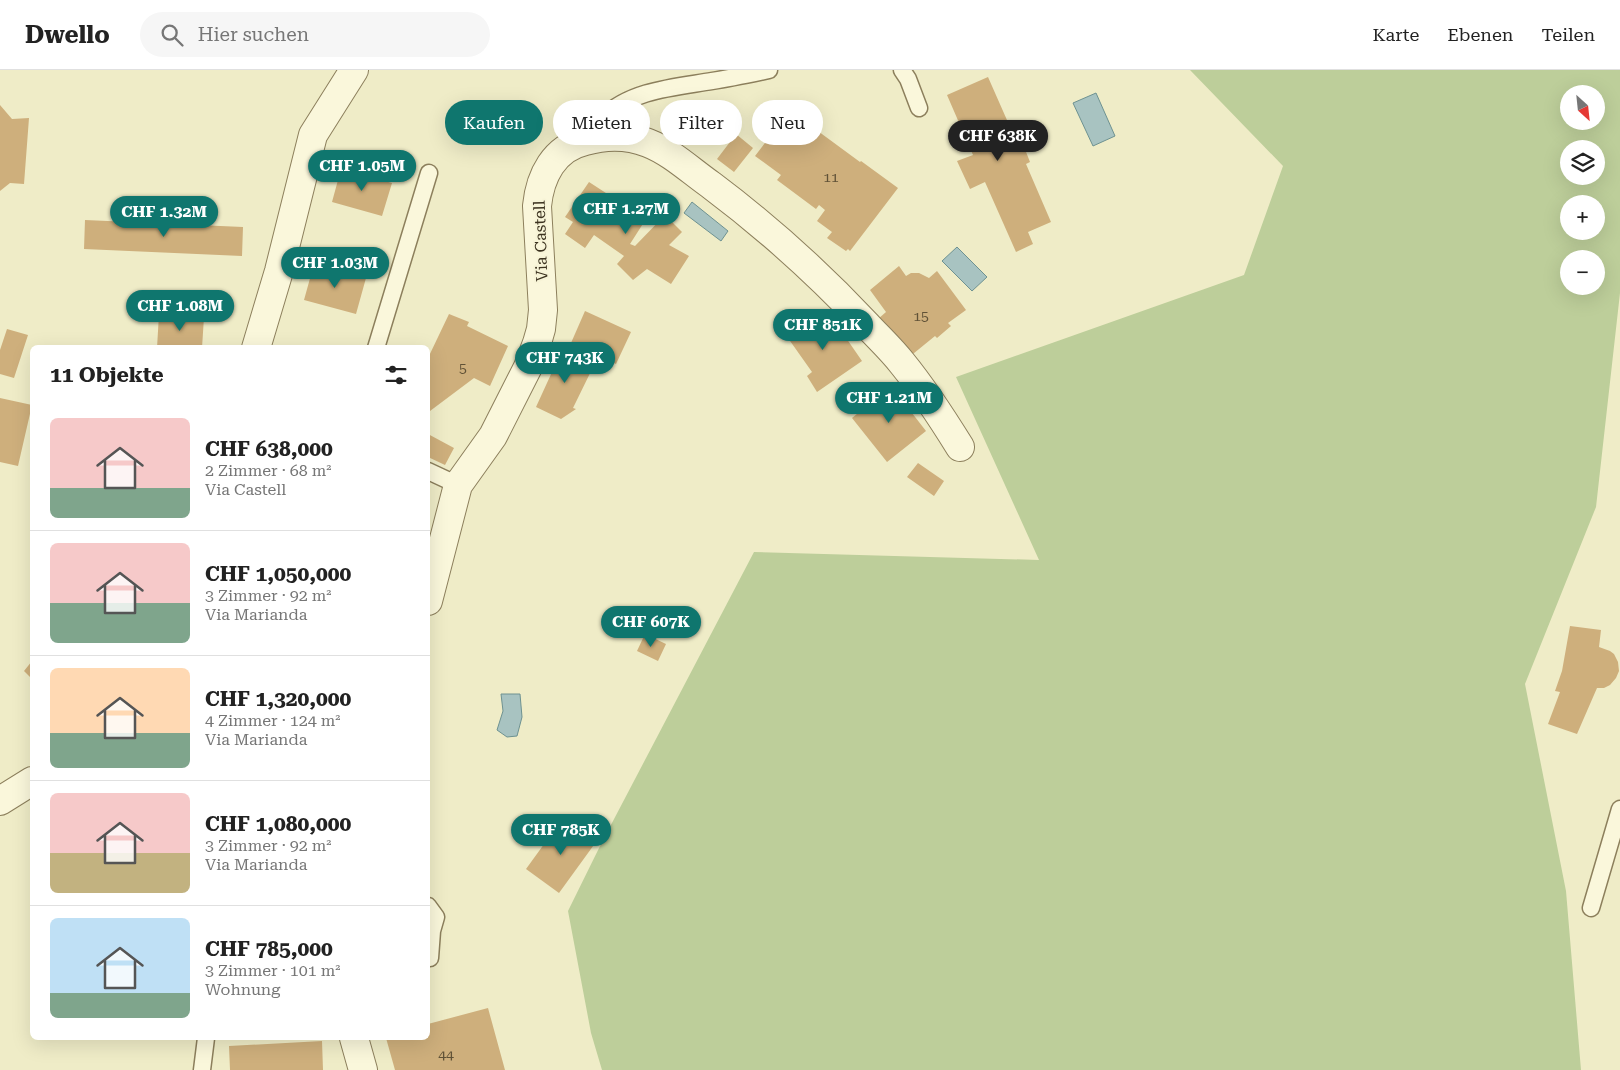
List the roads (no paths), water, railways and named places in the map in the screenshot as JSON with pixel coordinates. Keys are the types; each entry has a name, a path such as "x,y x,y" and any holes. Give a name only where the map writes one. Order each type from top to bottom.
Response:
{"street":[{"path":"257,345 279,271 313,135 354,70"},
{"name":"Via Castell","path":"650,144 668,154 740,207 846,303 902,362 938,412 960,447"},
{"name":"Via Castell","path":"430,593 458,485 493,436 538,343 543,310 537,206 539,190 544,174 552,162 564,150 573,145"},
{"path":"0,801 30,782"},
{"path":"355,1040 363,1070"}],"lane":[{"path":"632,100 662,89 769,70"},
{"path":"902,70 908,79 919,108"},
{"path":"377,345 429,173"},
{"path":"430,472 458,485"},
{"path":"1591,908 1620,809"},
{"path":"430,909 436,917 432,931 430,958"},
{"path":"202,1070 206,1040"}],"water":[{"path":"1096,93 1115,136 1093,146 1073,103"},
{"path":"692,202 728,231 721,241 684,213"},
{"path":"957,247 987,277 972,291 942,261"},
{"path":"501,694 520,694 522,717 517,736 507,737 497,730 503,711"}]}
